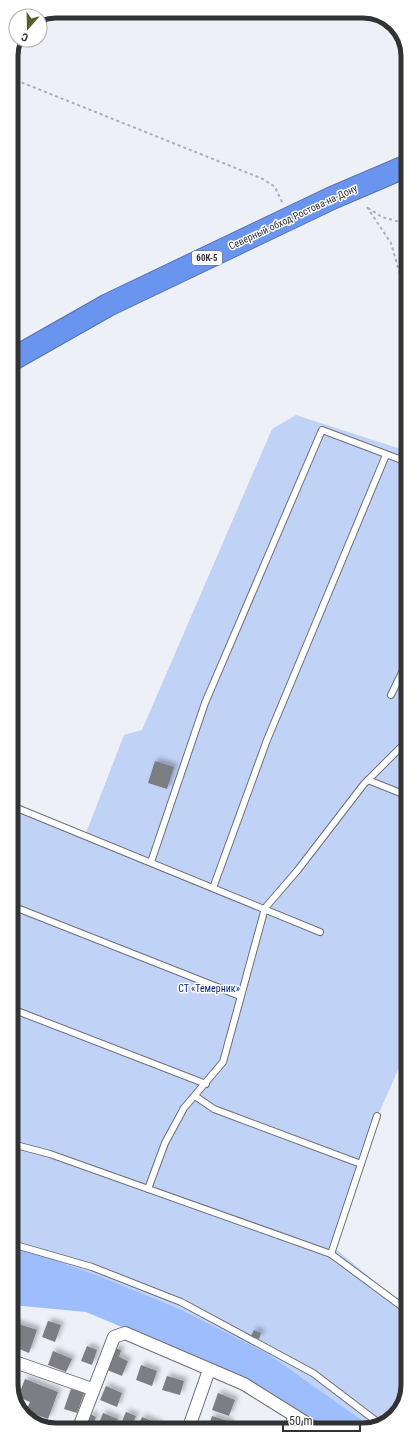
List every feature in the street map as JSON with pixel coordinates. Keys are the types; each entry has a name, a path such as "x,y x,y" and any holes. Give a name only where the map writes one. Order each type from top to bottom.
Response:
{"highway":[{"name":"Северный обход Ростова-на-Дону","path":"18,342 102,294 284,207 401,155"},
{"name":"Северный обход Ростова-на-Дону","path":"18,356 108,305 332,198 401,169"}],"street":[{"path":"80,1423 92,1389 114,1337 125,1333 244,1384 306,1423"},
{"path":"18,1363 92,1389"},
{"path":"190,1423 209,1370"},
{"path":"292,1423 294,1416"}],"lane":[{"path":"150,862 205,703 322,430 401,460"},
{"path":"213,888 267,740 386,455"},
{"path":"391,695 401,674"},
{"path":"148,1189 165,1143 184,1108 206,1084 223,1062 265,908 297,871 368,780 401,747"},
{"path":"368,780 401,793"},
{"path":"18,808 265,908 320,932"},
{"path":"18,908 240,996"},
{"path":"18,1011 206,1084"},
{"path":"195,1096 214,1109 361,1164"},
{"path":"331,1254 377,1116"},
{"path":"18,1146 50,1154 331,1254 401,1306"},
{"path":"18,1246 92,1268 181,1302 313,1373 375,1420"}],"path":[{"path":"18,81 263,179 275,187 284,207"},
{"path":"401,222 382,217 367,207 391,244 401,278"}],"green space":[{"name":"СТ «Темерник»","path":"296,415 401,449 401,1061 375,1122 331,1245 401,1302 401,1385 399,1397 390,1412 384,1417 365,1423 267,1353 182,1310 18,1248 18,805 86,833 124,735 142,730 272,429"}],"shaded area":[{"path":"18,1247 96,1275 182,1310 267,1353 365,1423 318,1423 246,1379 86,1312 18,1306"}],"building":[{"path":"155,761 174,767 167,789 148,783"},
{"path":"48,1321 61,1325 55,1342 42,1337"},
{"path":"18,1324 37,1330 29,1353 18,1348"},
{"path":"254,1330 261,1333 259,1339 251,1336"},
{"path":"87,1346 97,1350 92,1365 81,1361"},
{"path":"114,1348 121,1350 119,1357 128,1361 122,1376 105,1369"},
{"path":"53,1351 72,1359 66,1372 48,1365"},
{"path":"141,1365 157,1371 152,1386 136,1380"},
{"path":"167,1376 184,1381 180,1395 162,1390"},
{"path":"25,1379 58,1392 48,1419 31,1413 27,1409 30,1402 20,1398 19,1394"},
{"path":"106,1386 122,1393 117,1407 100,1400"},
{"path":"71,1389 84,1393 77,1413 64,1409"},
{"path":"218,1393 235,1400 229,1416 212,1410"},
{"path":"126,1412 136,1416 133,1423 121,1423"},
{"path":"103,1413 118,1419 117,1423 99,1423"},
{"path":"90,1414 96,1417 94,1423 87,1423"},
{"path":"212,1416 231,1422 231,1423 210,1423"},
{"path":"142,1417 157,1423 139,1423"}]}
